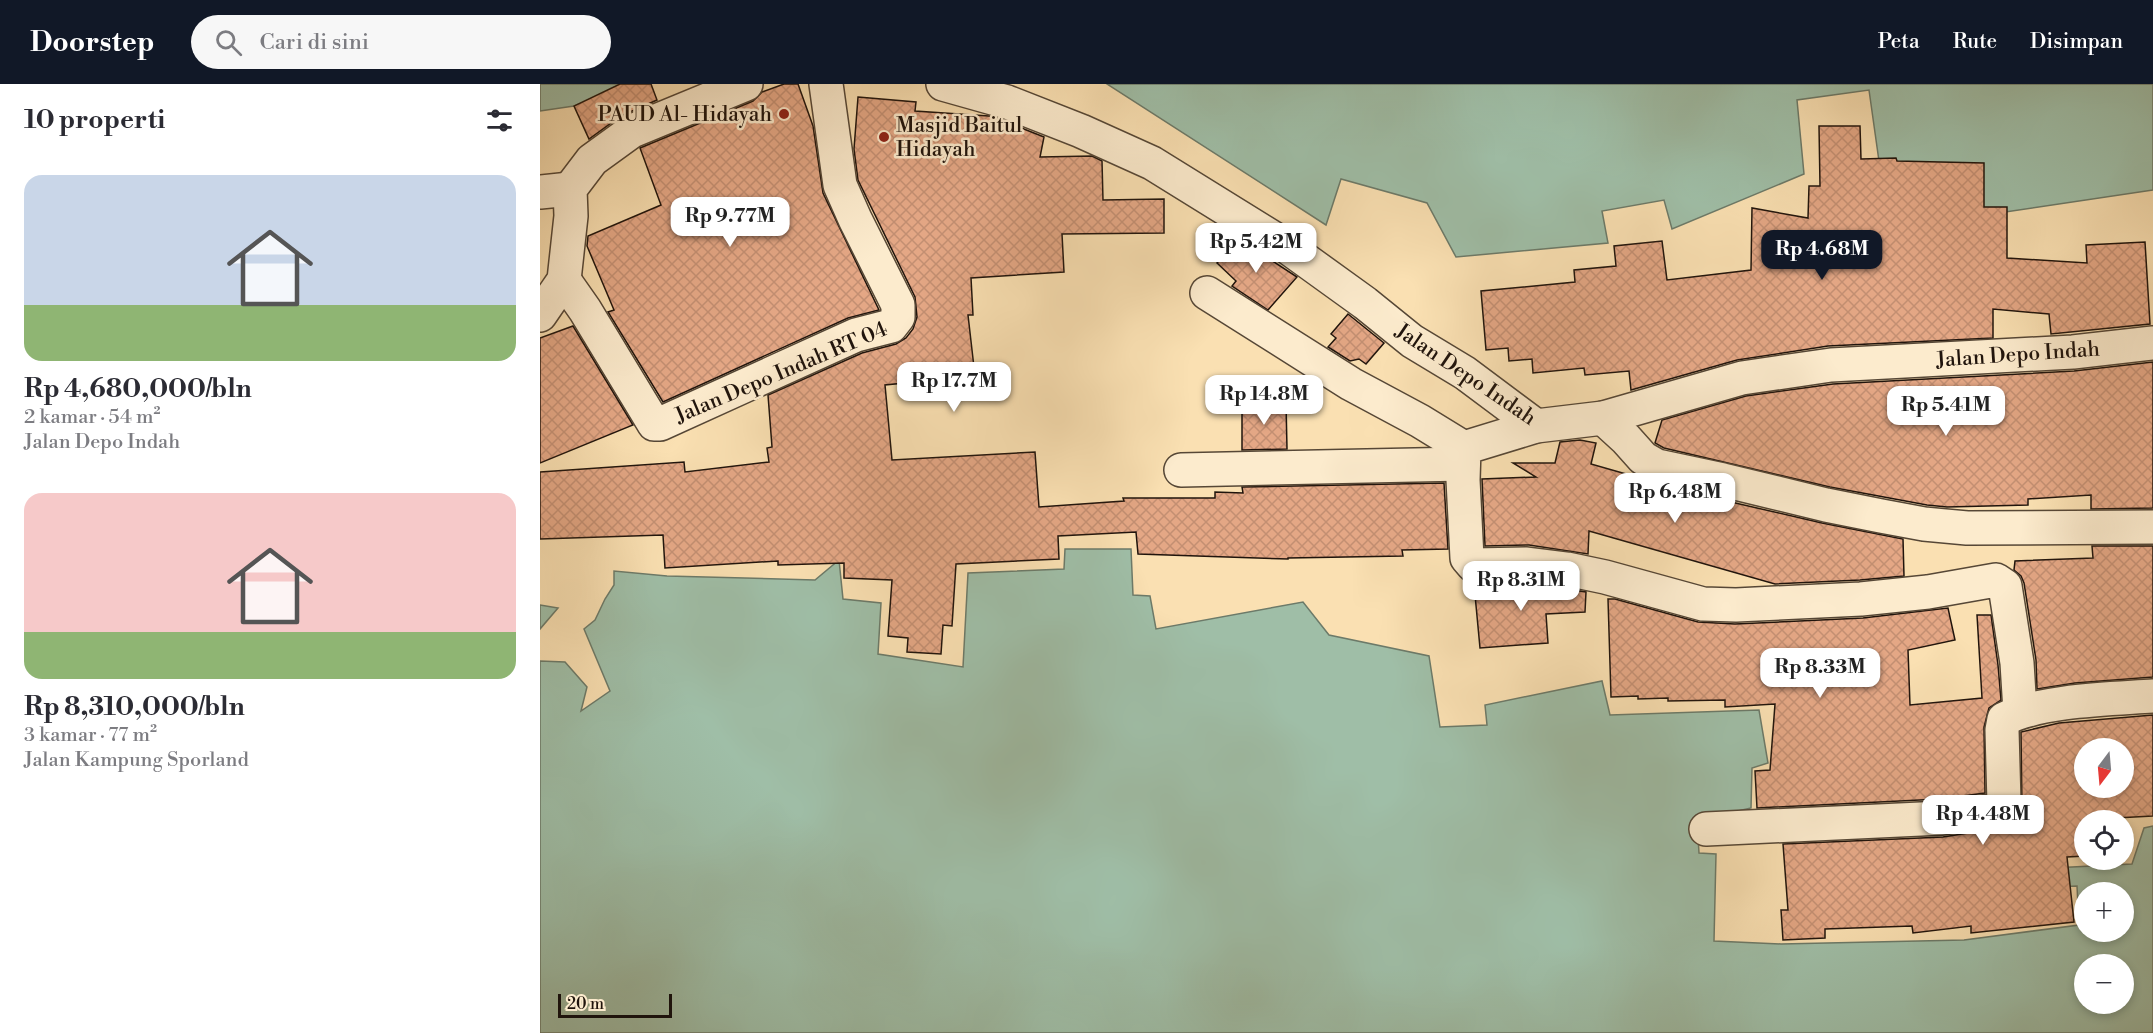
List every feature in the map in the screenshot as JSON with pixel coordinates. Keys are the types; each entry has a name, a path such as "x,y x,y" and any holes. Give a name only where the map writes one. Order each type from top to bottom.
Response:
{"street":[{"path":"540,315 564,280 571,216 555,191 632,131 746,84"},
{"name":"Jalan Depo Indah RT 04","path":"564,280 585,310 654,424 660,424 727,395 856,335 891,326 898,317 898,305 840,184 826,84"},
{"name":"Jalan Depo Indah","path":"943,84 1007,102 1081,131 1152,163 1286,246 1365,303 1412,341 1465,373 1536,426 1603,418 1726,381 1810,368 2073,352 2153,344"},
{"path":"1207,293 1351,384 1420,421 1464,456 1467,558 1473,564 1527,564 1567,569 1703,604 1795,604 1861,599 1928,592 1996,580 2005,586 2017,663 2020,711"},
{"path":"1603,418 1643,458 1657,466 1881,516 1924,524 1966,528 2153,527"},
{"path":"1181,470 1464,456 1536,426"},
{"path":"1706,829 1885,822 1942,818 1997,810 2004,803 2002,725 2004,719 2020,711 2085,701 2153,696"}],"shaded area":[{"path":"540,84 630,84 574,106 540,111"},
{"path":"1107,84 2153,84 2153,190 1985,215 1879,161 1869,90 1797,100 1804,174 1672,229 1664,200 1602,211 1608,243 1456,257 1427,203 1341,179 1326,225"},
{"path":"1065,549 1131,549 1133,595 1150,596 1156,629 1303,602 1329,635 1429,656 1440,727 1487,725 1485,705 1602,681 1610,715 1759,710 1768,763 1752,768 1751,808 1697,820 1699,853 1716,854 1714,941 1781,944 1964,940 2074,926 2074,942 2134,942 2134,882 2074,882 2074,886 2052,887 2052,868 2134,870 2134,858 2144,828 2153,826 2153,1033 540,1033 540,661 565,662 587,687 581,711 610,691 584,629 595,620 614,585 614,571 667,576 815,580 839,560 843,599 881,603 878,654 963,667 968,573 1064,569"},
{"path":"540,605 558,608 540,629"}],"building":[{"path":"620,84 651,84 657,100 621,116 589,139 574,106"},
{"path":"784,84 798,84 813,126 823,193 879,310 848,318 663,402 608,312 614,310 587,246 588,236 661,205 640,148 753,101 762,92"},
{"path":"858,97 916,102 915,111 989,116 1001,120 1044,137 1040,157 1092,156 1102,161 1103,200 1164,199 1164,233 1062,234 1064,272 971,278 973,315 968,315 975,376 885,385 892,460 1035,452 1039,507 1124,501 1123,498 1215,498 1215,492 1243,493 1242,487 1444,483 1448,549 1402,550 1403,556 1288,559 1138,554 1136,532 1058,536 1059,559 956,564 952,626 943,625 941,654 907,652 908,638 888,636 892,580 844,578 844,563 778,565 778,561 665,568 663,535 540,539 540,472 684,462 685,472 769,462 767,448 772,447 768,395 862,353 896,344 906,338 913,329 917,317 915,297 858,180 854,149"},
{"path":"1819,126 1860,126 1861,159 1896,158 1897,161 1984,163 1984,207 2007,207 2007,258 2087,263 2086,245 2145,242 2150,324 2051,334 2049,314 1993,309 1993,338 1828,346 1737,360 1631,390 1629,371 1585,375 1584,368 1533,373 1532,359 1509,361 1508,348 1486,350 1481,291 1575,282 1574,270 1616,266 1614,246 1662,241 1667,280 1751,270 1752,208 1808,218 1809,186 1820,186"},
{"path":"1239,239 1297,277 1268,310 1232,286 1236,281 1217,263"},
{"path":"1348,314 1384,343 1366,364 1359,359 1350,361 1328,347 1336,338 1331,334"},
{"path":"573,326 633,425 540,463 540,338"},
{"path":"2153,362 2153,508 2091,509 2091,495 2028,499 2028,505 1947,507 1927,505 1830,487 1664,448 1655,443 1662,420 1746,396 1833,384 2074,371"},
{"path":"1286,402 1287,449 1242,450 1242,403"},
{"path":"1580,440 1596,443 1591,464 1653,484 1903,539 1904,576 1775,584 1589,531 1588,554 1529,545 1485,546 1482,479 1536,477 1513,463 1555,463 1560,442"},
{"path":"2092,546 2153,546 2153,677 2075,683 2037,689 2036,660 2024,583 2021,576 2014,570 2015,561 2093,558"},
{"path":"1526,583 1586,592 1585,612 1546,614 1548,643 1480,648 1474,584"},
{"path":"1608,599 1698,622 1735,624 1863,618 1948,608 1955,640 1908,650 1910,705 1982,698 1977,615 1991,615 2001,700 1989,708 1984,727 1985,793 1940,799 1757,808 1755,771 1770,770 1775,704 1725,707 1725,700 1668,701 1668,698 1611,697"},
{"path":"2153,715 2153,816 2134,817 2134,810 2074,810 2074,857 2067,857 2074,922 1971,933 1971,926 1913,933 1912,926 1825,929 1825,938 1783,940 1781,910 1788,910 1783,844 1943,837 2000,828 2010,823 2022,810 2021,732 2059,723"}],"place":[{"name":"PAUD Al- Hidayah","path":"784,114"},
{"name":"Masjid Baitul Hidayah","path":"884,137"}]}
